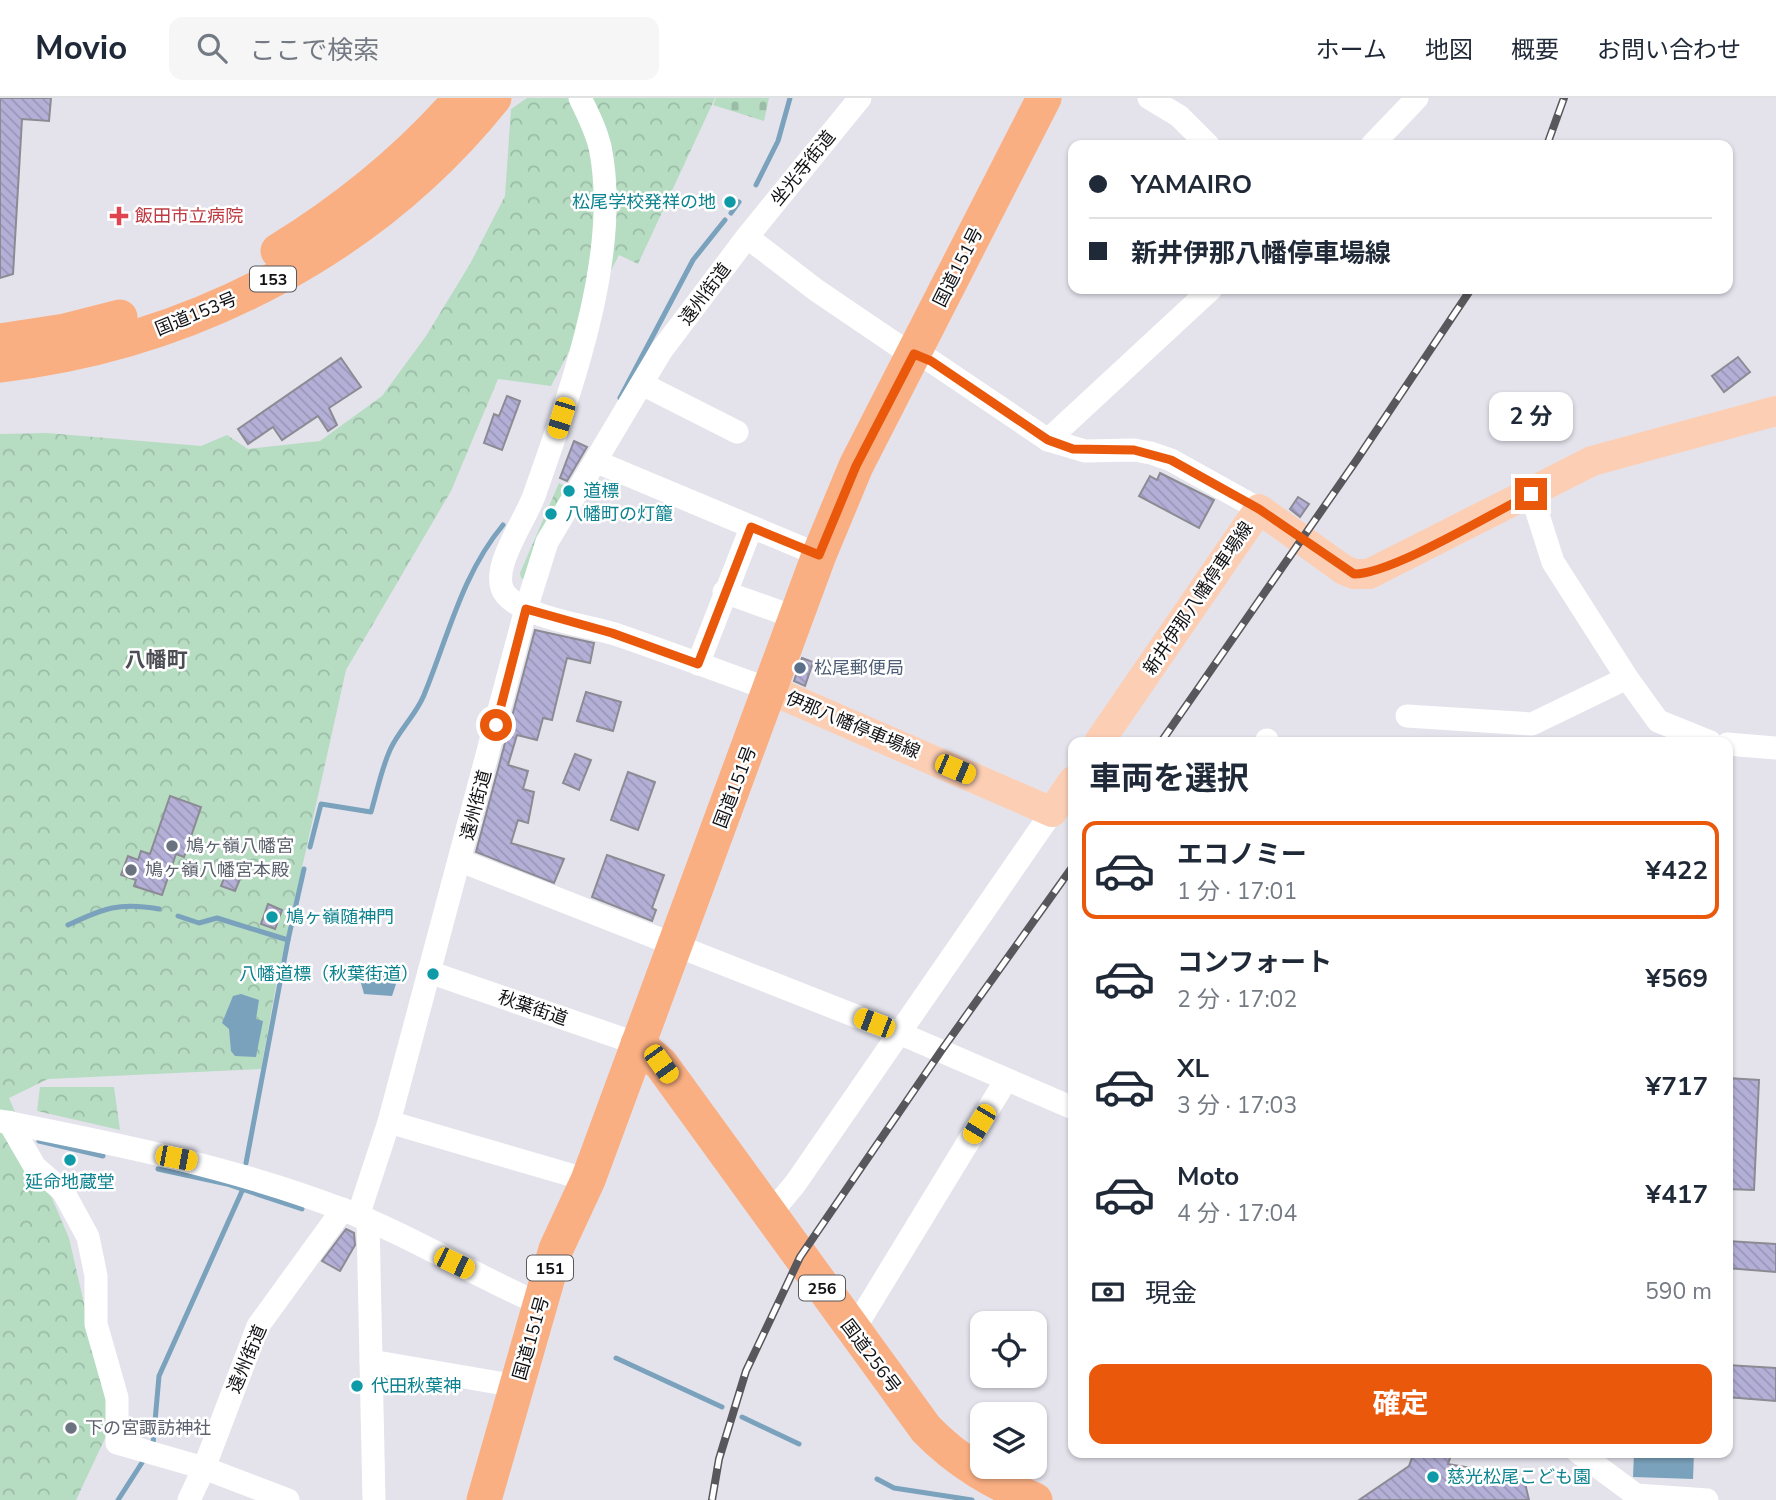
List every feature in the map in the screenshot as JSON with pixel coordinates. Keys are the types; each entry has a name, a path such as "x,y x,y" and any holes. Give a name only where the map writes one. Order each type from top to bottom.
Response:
{"highway":[{"name":"国道153号","path":"0,341 76,328 148,309 237,273 305,234 370,186 430,133 461,98"},
{"name":"国道153号","path":"0,365 62,357 127,341 191,318 283,274 339,241 384,209 448,149 494,98"},
{"name":"国道151号","path":"484,1500 556,1249 588,1180 819,555 856,466 1044,98"},
{"name":"国道256号","path":"638,1044 661,1064 926,1429 947,1451 971,1469 1034,1500"}],"main road":[{"name":"新井伊那八幡停車場線","path":"1103,737 1259,509 1345,570 1354,574 1369,574 1602,458 1776,411"},
{"name":"伊那八幡停車場線","path":"771,690 1052,812"},
{"path":"1052,812 1068,788"}],"street":[{"path":"580,98 599,144 603,169 601,255 594,305 553,443 532,504 500,572 499,583 506,595 526,609 612,633 771,690"},
{"name":"坐光寺街道","path":"747,237 860,98"},
{"path":"1149,98 1179,116 1203,140"},
{"path":"1377,140 1417,98"},
{"path":"747,237 816,290 914,354 931,361 1048,440 1085,451 1134,450 1152,453 1171,460 1259,509"},
{"name":"遠州街道","path":"189,1500 204,1468 258,1326 356,1215 389,1122 461,861 526,609 547,542 662,351 747,237"},
{"path":"1048,440 1205,294"},
{"path":"642,384 737,432"},
{"path":"597,462 819,555"},
{"path":"1531,494 1553,562 1627,678 1658,721 1698,737"},
{"path":"698,664 751,527"},
{"path":"724,592 797,618"},
{"path":"1407,716 1532,724 1627,678"},
{"path":"1733,744 1776,748"},
{"path":"769,1215 795,1184 1052,812"},
{"path":"461,861 899,1033 1068,1106"},
{"name":"秋葉街道","path":"429,972 638,1044"},
{"path":"853,1331 1006,1080"},
{"path":"4,1122 210,1166 356,1215 540,1304"},
{"path":"4,1122 35,1167 63,1191 88,1237 96,1276 96,1324 117,1398 117,1443 204,1468 288,1500"},
{"path":"389,1122 588,1180"},
{"name":"遠州街道","path":"356,1215 370,1361 373,1500"},
{"path":"370,1361 517,1386"},
{"path":"1586,1458 1636,1494 1707,1500"}],"green space":[{"path":"527,98 715,98 638,264 619,255 551,386 498,379 451,491 346,670 277,980 261,1069 48,1079 9,1098 69,1238 98,1364 112,1399 108,1432 76,1500 0,1500 0,434 47,433 201,446 227,435 248,449 320,441 382,396 426,336 470,264 505,196 511,109"},
{"path":"716,98 769,98 764,121 713,105"},
{"path":"559,483 573,490 525,580 520,573"},
{"path":"40,1087 114,1087 120,1130 37,1111"}],"water":[{"path":"370,975 389,976 396,984 392,996 364,994 361,983"},
{"path":"241,994 259,1000 256,1019 263,1021 256,1057 235,1056 231,1051 229,1029 222,1023 233,996"},
{"path":"1634,1458 1694,1458 1693,1479 1633,1477"}],"building":[{"path":"0,98 51,98 49,121 22,119 13,274 0,278"},
{"path":"1738,357 1750,372 1724,392 1712,376"},
{"path":"341,358 361,387 329,408 337,425 328,431 318,416 282,440 273,427 248,444 238,429"},
{"path":"507,396 520,401 502,450 484,443 494,414 499,416"},
{"path":"574,441 587,447 567,481 560,478"},
{"path":"1160,473 1214,500 1199,528 1139,496 1150,476 1157,480"},
{"path":"1298,497 1309,504 1300,517 1290,509"},
{"path":"535,630 594,643 590,663 567,658 552,720 543,718 537,740 517,735 508,765 528,771 523,789 534,792 528,823 518,820 511,843 564,859 554,883 476,852"},
{"path":"802,658 813,662 805,686 794,681"},
{"path":"586,692 621,702 613,731 577,721"},
{"path":"575,754 591,760 579,790 563,783"},
{"path":"628,772 655,782 638,830 611,820"},
{"name":"鳩ヶ嶺八幡宮","path":"170,796 201,807 184,857 176,854 162,895 134,886 136,880 121,875 128,856 138,860 141,851 150,854"},
{"path":"607,855 664,875 652,908 656,910 652,921 592,897"},
{"path":"228,869 242,874 235,891 221,886"},
{"name":"鳩ヶ嶺随神門","path":"268,904 282,910 275,929 261,924"},
{"path":"1733,1078 1759,1080 1754,1190 1733,1189"},
{"path":"346,1229 354,1233 355,1245 340,1271 322,1261"},
{"path":"1733,1241 1776,1244 1776,1272 1733,1268"},
{"path":"1733,1365 1776,1368 1776,1401 1733,1397"},
{"name":"慈光松尾こども園","path":"1412,1458 1450,1458 1448,1464 1472,1468 1474,1483 1505,1483 1524,1479 1529,1500 1359,1500 1409,1466"}],"waterway":[{"path":"756,185 778,141 790,98"},
{"path":"731,213 739,202"},
{"path":"620,398 693,260 725,220"},
{"path":"310,847 321,804 371,812 390,750 421,702 466,585 503,525"},
{"path":"246,1163 304,869"},
{"path":"68,925 112,908 133,906 159,909"},
{"path":"178,916 199,923 217,918 288,940"},
{"path":"39,1141 103,1156"},
{"path":"158,1169 227,1184 302,1209"},
{"path":"153,1444 159,1376 243,1189"},
{"path":"616,1358 722,1407"},
{"path":"742,1417 799,1444"},
{"path":"118,1500 145,1458"},
{"path":"877,1479 894,1488 972,1500"}],"railway":[{"path":"1549,140 1564,98"},
{"path":"1164,737 1358,458 1468,294"},
{"path":"712,1500 719,1459 746,1371 800,1257 941,1051 1068,873"}],"place":[{"name":"松尾学校発祥の地","path":"730,202"},
{"name":"飯田市立病院","path":"119,216"},
{"name":"道標","path":"569,491"},
{"name":"八幡町の灯籠","path":"551,514"},
{"name":"松尾郵便局","path":"800,668"},
{"name":"鳩ヶ嶺八幡宮","path":"172,846"},
{"name":"鳩ヶ嶺八幡宮本殿","path":"131,870"},
{"name":"鳩ヶ嶺随神門","path":"272,917"},
{"name":"八幡道標（秋葉街道）","path":"433,974"},
{"name":"延命地蔵堂","path":"70,1160"},
{"name":"代田秋葉神","path":"357,1386"},
{"name":"下の宮諏訪神社","path":"71,1428"},
{"name":"慈光松尾こども園","path":"1433,1477"}],"district":[{"name":"八幡町","path":"156,660"}],"route":[{"path":"496,725 526,609 612,633 698,664 722,595 751,527 819,555 856,466 914,354 931,361 1048,440 1073,449 1092,452 1134,450 1171,460 1259,509 1354,574 1369,574 1396,562 1531,494"}]}
